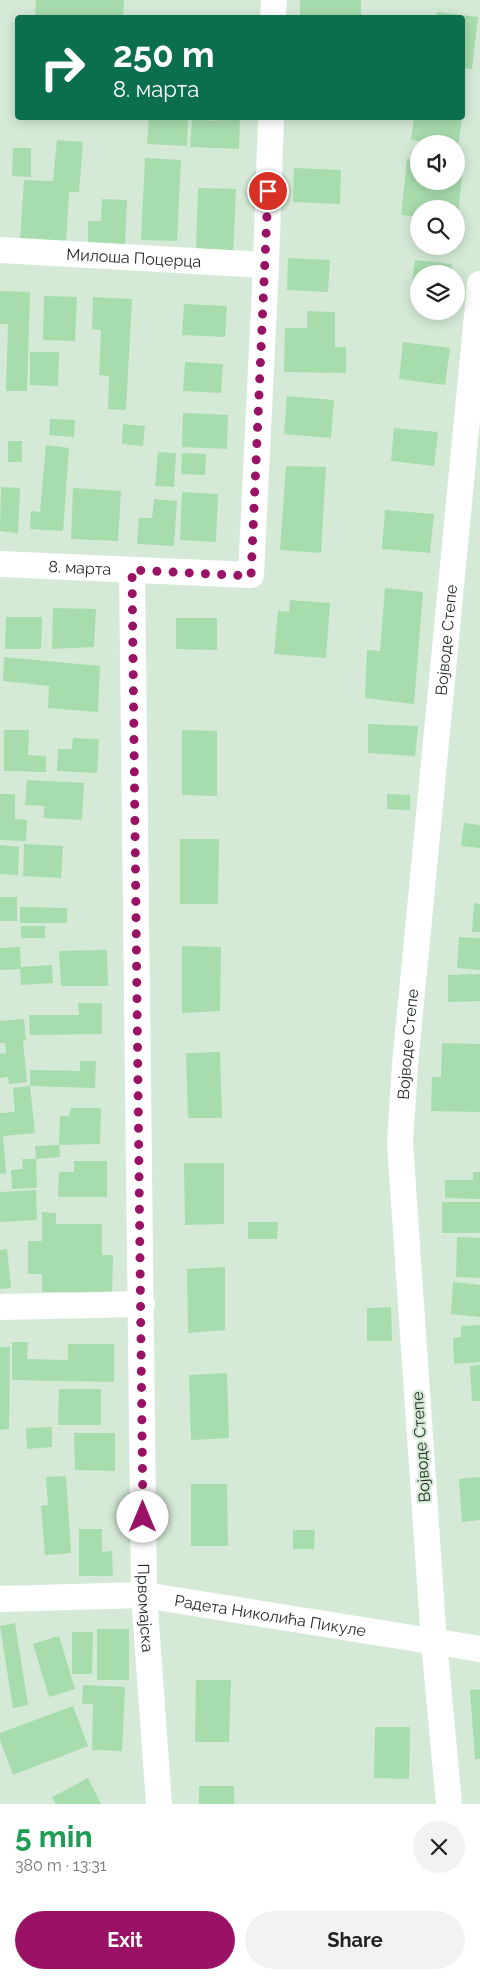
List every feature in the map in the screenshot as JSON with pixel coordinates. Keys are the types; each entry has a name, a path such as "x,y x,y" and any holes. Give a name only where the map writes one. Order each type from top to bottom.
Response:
{"street":[{"path":"273,15 274,0"},
{"path":"266,264 270,120"},
{"name":"Милоша Поцерца","path":"0,250 266,264"},
{"name":"8. марта","path":"0,564 251,576 266,264"},
{"name":"Војводе Степе","path":"449,1804 434,1642 400,1143 406,1055 480,284"},
{"name":"Првомајска","path":"132,570 144,1595 159,1804"},
{"path":"0,1307 142,1304"},
{"name":"Радета Николића Пикуле","path":"0,1599 144,1595 480,1649"}],"building":[{"path":"36,0 124,0 123,15 35,15"},
{"path":"300,0 361,0 361,15 300,15"},
{"path":"437,12 462,15 436,15"},
{"path":"465,15 478,17 472,69 465,68"},
{"path":"149,120 188,120 187,146 147,144"},
{"path":"192,120 240,120 239,149 190,147"},
{"path":"414,120 462,120 460,135 412,135"},
{"path":"57,140 83,142 79,192 69,192 66,244 20,241 24,180 53,181"},
{"path":"13,148 31,148 31,177 12,176"},
{"path":"145,158 181,160 177,241 141,240"},
{"path":"407,159 410,159 410,190 460,190 459,200 410,200 410,216 401,215"},
{"path":"294,168 341,170 340,204 293,202"},
{"path":"198,188 236,189 233,254 196,253"},
{"path":"102,199 127,200 125,244 88,243 88,221 101,221"},
{"path":"288,258 330,260 328,292 287,290"},
{"path":"415,260 452,264 452,265 414,265"},
{"path":"0,291 30,292 27,391 6,391 8,324 0,324"},
{"path":"44,296 77,297 75,341 43,340"},
{"path":"93,297 132,299 126,410 108,409 109,376 99,375 101,330 92,329"},
{"path":"184,304 227,306 225,337 182,335"},
{"path":"307,311 335,312 335,347 346,347 346,373 284,372 285,328 307,328"},
{"path":"403,342 450,348 445,385 399,379"},
{"path":"30,352 59,352 58,386 30,385"},
{"path":"185,362 223,364 221,393 183,391"},
{"path":"287,396 334,400 331,438 284,434"},
{"path":"183,413 228,415 227,449 182,447"},
{"path":"50,419 75,420 74,437 49,435"},
{"path":"123,424 145,426 143,446 122,444"},
{"path":"394,428 438,432 434,466 391,461"},
{"path":"8,441 22,441 22,462 8,462"},
{"path":"46,445 69,448 63,531 30,529 31,511 40,512"},
{"path":"158,452 176,453 174,487 155,486"},
{"path":"182,453 206,454 205,475 181,474"},
{"path":"286,466 326,467 321,553 280,550"},
{"path":"1,487 20,488 18,533 0,531"},
{"path":"73,488 121,491 118,541 71,539"},
{"path":"182,492 218,494 216,542 180,540"},
{"path":"154,499 177,501 174,546 137,544 139,518 152,518"},
{"path":"385,510 434,514 430,553 382,549"},
{"path":"385,588 423,592 414,704 365,698 367,650 380,651"},
{"path":"290,600 330,603 326,658 274,654 278,611 289,612"},
{"path":"53,608 96,609 94,647 52,649"},
{"path":"6,617 42,617 41,649 5,649"},
{"path":"176,618 217,618 217,650 176,649"},
{"path":"4,657 100,666 98,712 48,708 49,686 3,681"},
{"path":"368,724 418,726 415,756 368,753"},
{"path":"4,730 29,730 28,755 46,756 46,772 4,771"},
{"path":"182,730 217,731 217,796 182,795"},
{"path":"73,738 99,739 97,773 57,771 58,749 72,749"},
{"path":"27,780 84,783 82,820 44,818 44,806 25,805"},
{"path":"0,794 15,794 15,819 27,820 26,841 0,840"},
{"path":"387,794 410,795 410,810 387,809"},
{"path":"464,823 480,825 480,848 461,846"},
{"path":"180,839 219,839 218,904 180,904"},
{"path":"24,844 63,846 61,878 23,876"},
{"path":"0,845 19,847 18,875 0,874"},
{"path":"0,897 17,897 17,921 0,921"},
{"path":"474,903 480,904 480,932 472,932"},
{"path":"20,907 67,908 67,923 20,923"},
{"path":"21,926 45,926 45,938 21,938"},
{"path":"459,937 480,938 480,970 457,968"},
{"path":"182,946 221,947 220,1011 182,1013"},
{"path":"20,947 21,967 52,965 53,983 21,985 20,969 0,970 0,948"},
{"path":"107,950 108,986 61,986 59,951"},
{"path":"480,974 480,1001 448,1002 448,975"},
{"path":"78,1003 102,1003 102,1034 30,1035 29,1015 79,1015"},
{"path":"24,1019 26,1040 23,1041 27,1082 9,1084 8,1077 0,1078 0,1054 6,1053 5,1043 0,1043 0,1021"},
{"path":"442,1043 480,1044 480,1112 431,1111 432,1077 441,1077"},
{"path":"220,1052 222,1118 188,1118 186,1053"},
{"path":"80,1061 96,1061 95,1088 30,1086 30,1070 80,1071"},
{"path":"30,1086 35,1133 3,1136 6,1173 0,1174 0,1113 15,1112 13,1088"},
{"path":"71,1108 101,1108 100,1144 59,1145 60,1116 69,1116"},
{"path":"59,1145 60,1157 36,1159 35,1146"},
{"path":"22,1159 36,1159 37,1188 12,1189 11,1170 23,1169"},
{"path":"74,1161 107,1161 107,1197 58,1197 59,1172 74,1172"},
{"path":"184,1163 224,1163 224,1224 185,1225"},
{"path":"473,1172 480,1172 480,1199 445,1198 445,1180 473,1180"},
{"path":"36,1190 37,1220 0,1222 0,1192"},
{"path":"442,1202 480,1202 480,1233 442,1233"},
{"path":"42,1212 56,1213 56,1224 102,1224 102,1255 113,1255 112,1299 68,1299 68,1292 42,1292 42,1274 28,1274 28,1241 42,1241"},
{"path":"248,1222 278,1222 277,1239 248,1239"},
{"path":"457,1237 480,1238 480,1278 456,1277"},
{"path":"7,1249 11,1288 0,1289 0,1250"},
{"path":"225,1267 225,1330 188,1333 187,1269"},
{"path":"453,1282 480,1285 480,1317 451,1314"},
{"path":"391,1307 392,1341 367,1341 367,1308"},
{"path":"480,1325 480,1362 454,1364 453,1338 461,1337 461,1326"},
{"path":"12,1342 28,1342 27,1359 68,1360 68,1344 114,1344 114,1382 12,1380"},
{"path":"0,1347 10,1347 9,1429 0,1430"},
{"path":"480,1365 480,1401 472,1401 470,1366"},
{"path":"227,1373 229,1438 191,1440 189,1375"},
{"path":"59,1389 101,1389 101,1425 58,1425"},
{"path":"52,1427 52,1447 27,1449 26,1428"},
{"path":"74,1433 115,1433 115,1471 75,1470"},
{"path":"66,1476 71,1553 45,1555 41,1506 48,1505 46,1477"},
{"path":"480,1477 480,1520 462,1522 459,1479"},
{"path":"191,1484 227,1484 228,1546 191,1546"},
{"path":"79,1529 102,1529 102,1552 112,1551 113,1576 79,1576"},
{"path":"293,1530 315,1530 314,1549 293,1549"},
{"path":"15,1623 28,1705 13,1708 0,1626"},
{"path":"97,1629 129,1629 129,1680 97,1680"},
{"path":"72,1632 93,1632 92,1674 72,1674"},
{"path":"59,1636 75,1689 49,1697 33,1644"},
{"path":"196,1680 231,1680 229,1742 195,1742"},
{"path":"83,1685 125,1687 122,1751 92,1750 93,1704 82,1704"},
{"path":"480,1689 480,1759 475,1759 470,1690"},
{"path":"73,1706 88,1746 13,1775 0,1740 0,1733"},
{"path":"375,1727 410,1727 409,1779 374,1778"},
{"path":"88,1778 101,1804 56,1804 52,1797"},
{"path":"199,1786 234,1786 234,1804 199,1804"}],"route":[{"path":"143,1517 132,570 251,576 268,191"}]}
